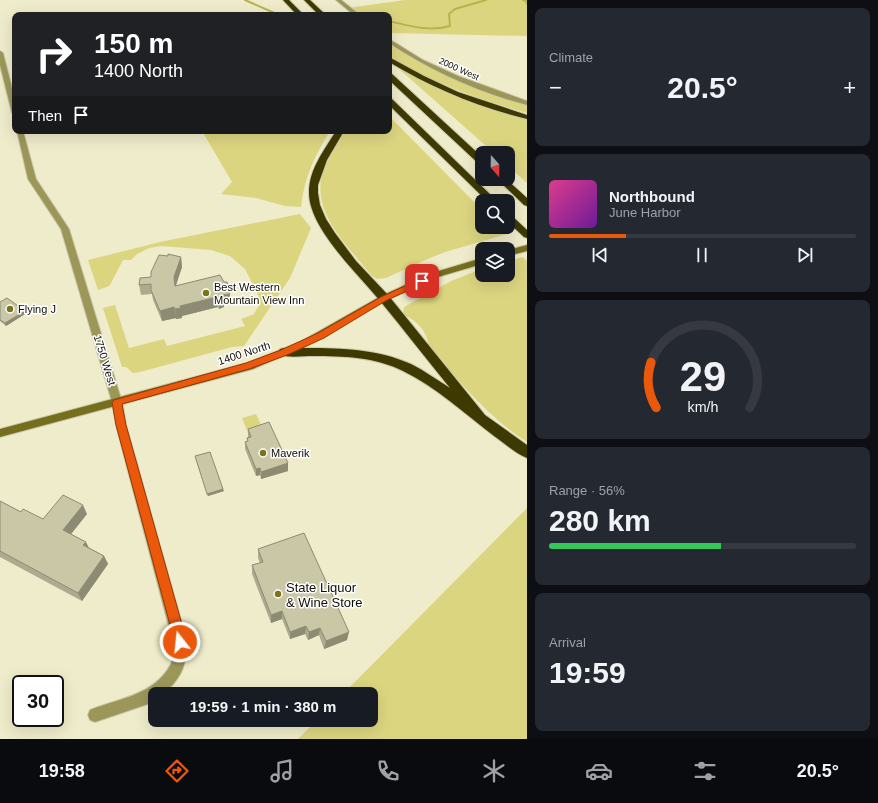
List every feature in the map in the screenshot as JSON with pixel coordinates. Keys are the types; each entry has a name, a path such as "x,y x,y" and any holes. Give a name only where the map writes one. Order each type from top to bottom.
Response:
{"highway":[{"path":"286,0 298,12"},
{"path":"309,2 320,12"},
{"path":"309,2 324,12"},
{"path":"294,8 296,12"},
{"path":"392,61 420,77 458,94 527,116"},
{"path":"392,79 475,156"},
{"path":"392,103 485,194"},
{"path":"338,134 316,177 313,193 322,220 338,244 372,286 384,298 480,417"},
{"path":"509,186 527,203"},
{"path":"515,224 527,235"},
{"path":"284,352 339,352 360,354 394,362 420,374 480,417 504,437 527,452"}],"main road":[{"path":"515,251 527,248"},
{"name":"1400 North","path":"0,434 249,366 321,336 384,298 435,275 475,262"}],"street":[{"path":"338,0 353,12"},
{"name":"2000 West","path":"392,43 416,58 452,76 486,90 527,103"},
{"path":"0,53 12,101"},
{"name":"1750 West","path":"21,134 32,179 65,229 117,402 121,425 182,646 178,666 167,681 148,697 96,715"}],"shaded area":[{"path":"405,0 527,0 527,36 392,33 392,12 353,12 348,8"},
{"path":"392,46 422,63 473,86 527,105 527,113 473,96 438,82 392,57"},
{"path":"398,68 451,94 527,119 527,183 515,172 515,146 486,146"},
{"path":"392,119 475,203 475,234 507,234 475,242 475,243 445,252 386,278 377,279 371,275 344,243 329,219 323,207 321,194 321,180 328,161 343,134 392,134"},
{"path":"204,134 328,134 311,167 302,196 301,207 285,206 256,198 221,194 232,182"},
{"path":"300,214 311,228 290,278 244,346 232,347 140,372 133,373 126,367 122,367 103,308 115,305 129,348 164,339 167,346 245,326 241,319 254,314 259,302 261,301 245,269 230,256 211,250 162,246 149,248 137,254 131,260 123,260 110,285 98,290 88,260 160,242"},
{"path":"523,257 527,261 527,442 499,421 474,398 429,345 420,326 403,314 404,307 451,281 475,272 475,282 515,282 515,259"},
{"path":"256,414 263,429 248,433 242,418"},
{"path":"527,508 527,739 298,739 310,727 378,727 378,687 350,687"}],"building":[{"path":"168,254 181,257 174,277 175,286 220,275 224,282 227,282 228,285 226,286 230,294 223,295 223,297 217,297 180,306 181,308 175,309 174,307 160,311 151,290 151,284 139,285 140,278 151,277 151,272 159,255 168,256"},
{"name":"Flying J","path":"7,298 25,311 5,323 0,320 0,302"},
{"name":"Maverik","path":"269,422 288,463 261,472 260,468 256,469 245,442 248,441 247,438 251,437 248,429"},
{"path":"210,452 223,489 207,494 195,456"},
{"path":"63,495 83,505 63,530 86,542 83,545 104,556 78,593 0,551 0,501 21,512 23,509 43,519"},
{"path":"304,533 349,632 326,641 320,628 309,632 306,626 290,632 282,611 271,615 252,565 263,562 258,549"}],"waterway":[{"path":"245,0 272,12"},
{"path":"392,22 420,28 442,28 450,26 449,14 455,9 486,0"},
{"path":"523,0 526,1 527,4"}],"place":[{"name":"Best Western Mountain View Inn","path":"206,293"},
{"name":"Flying J","path":"10,309"},
{"name":"Maverik","path":"263,453"},
{"name":"State Liquor & Wine Store","path":"278,594"}],"route":[{"path":"180,642 121,425 117,402 249,366 321,336 384,298 422,281"}]}
